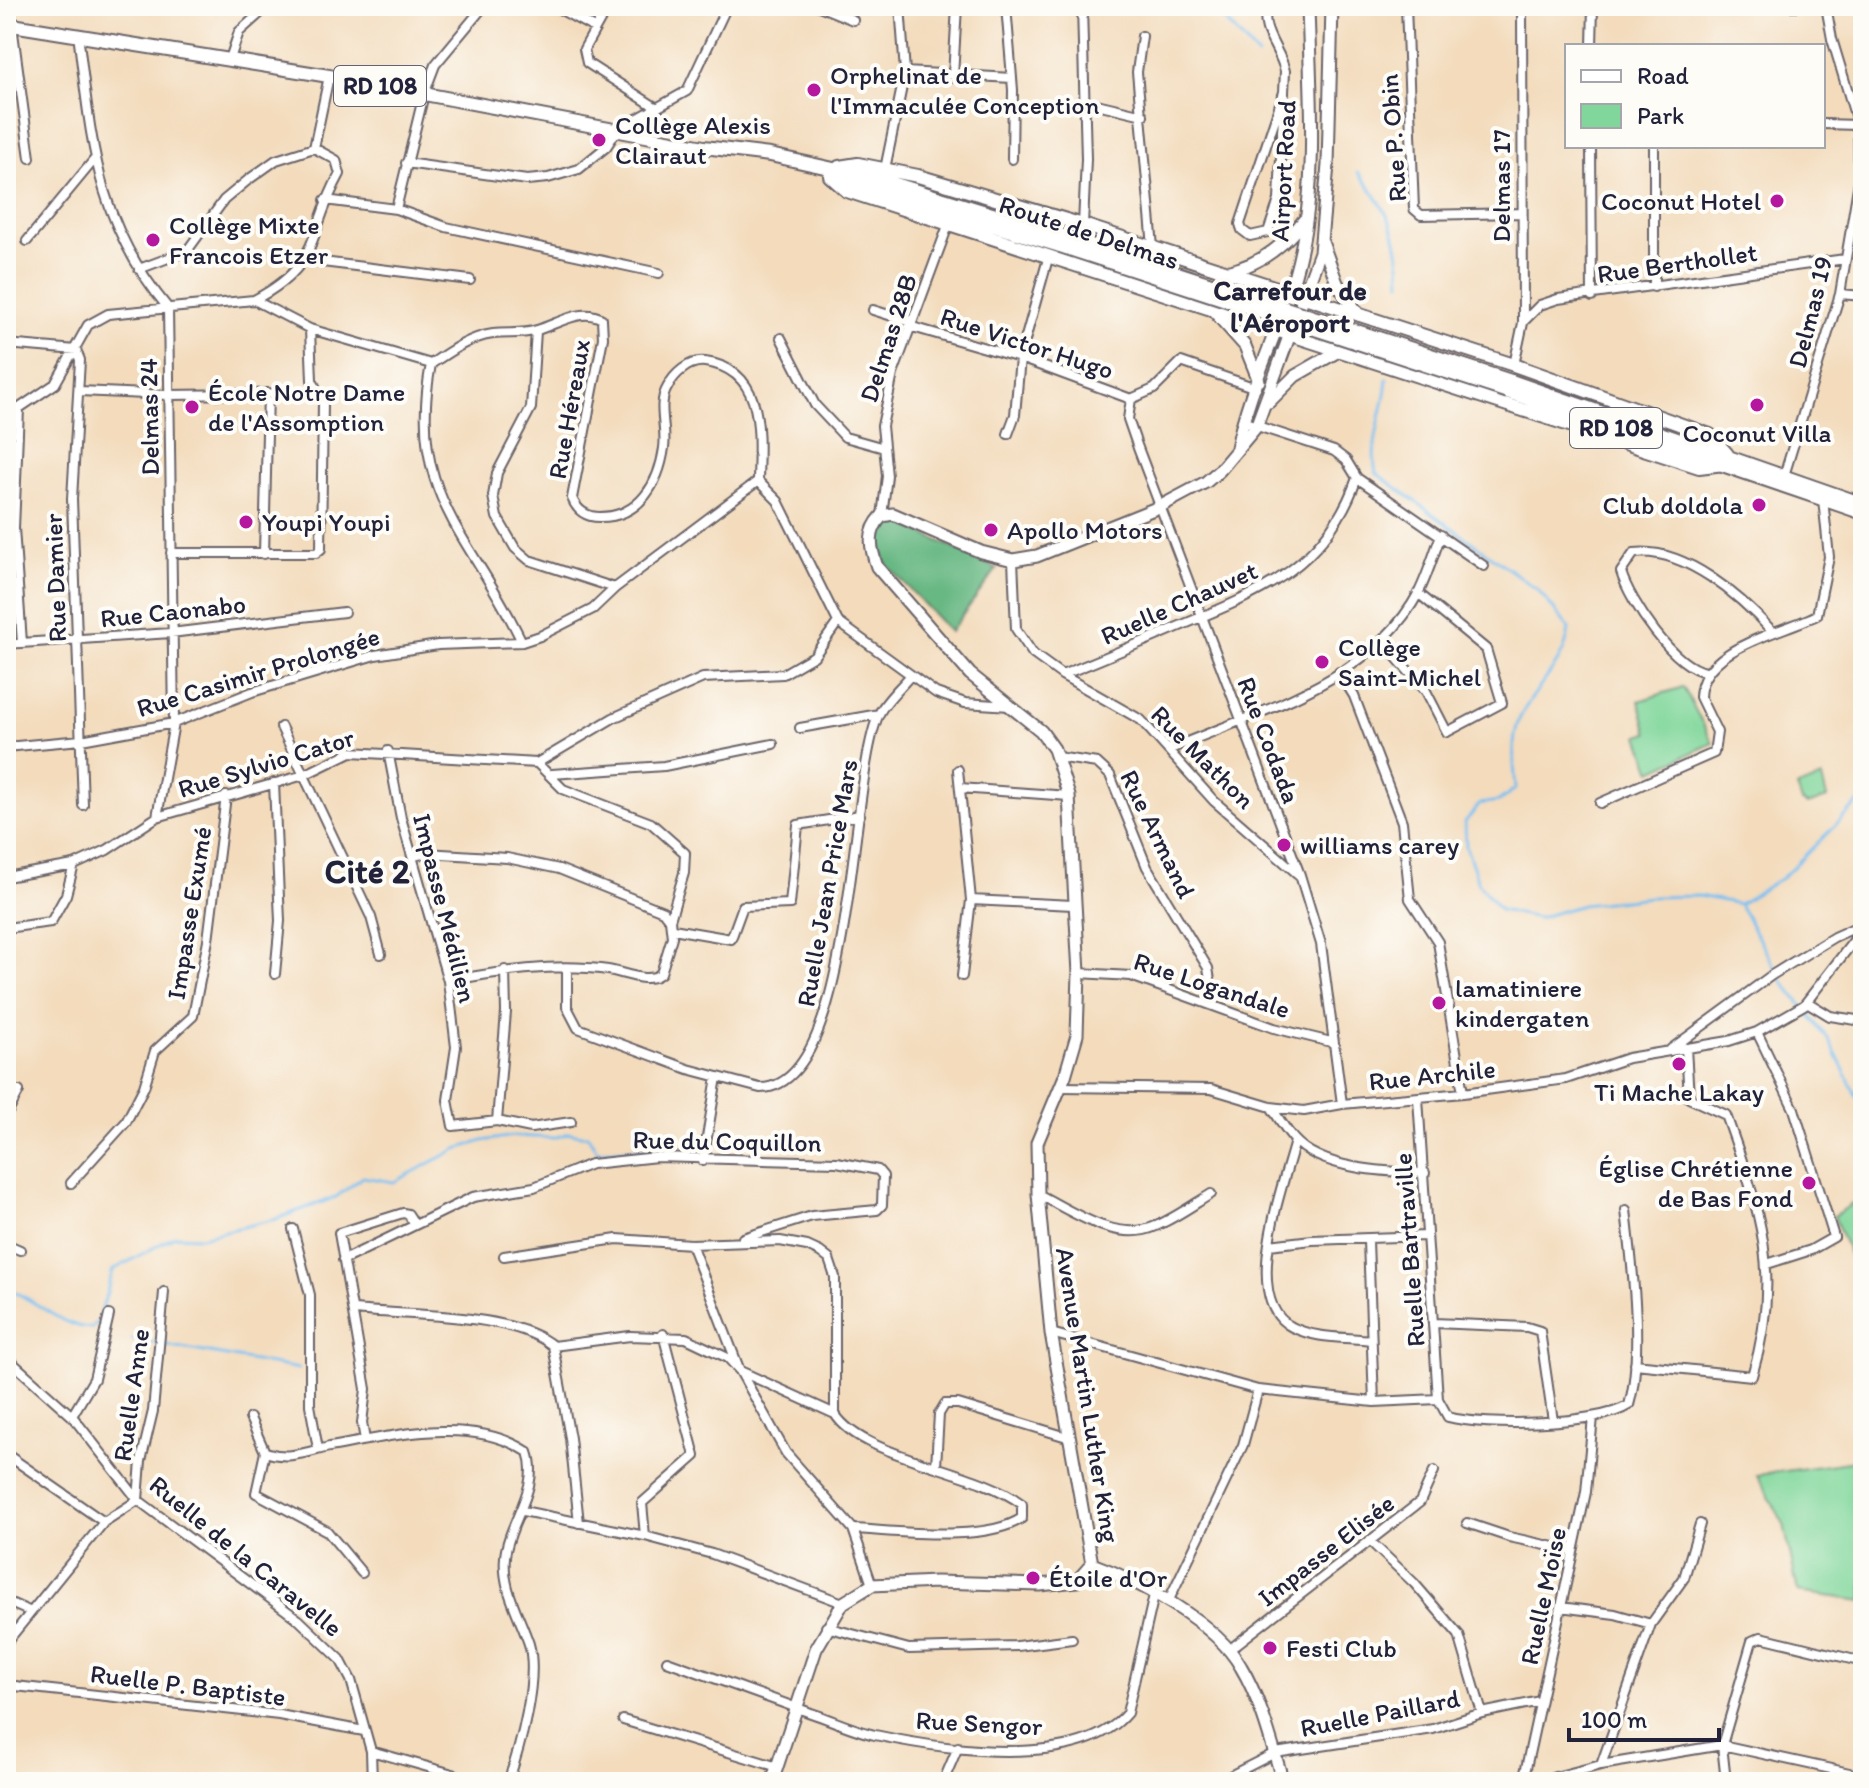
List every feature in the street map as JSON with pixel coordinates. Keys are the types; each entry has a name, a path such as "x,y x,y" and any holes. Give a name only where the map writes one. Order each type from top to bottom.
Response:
{"main road":[{"name":"Airport Road","path":"1277,331 1291,293 1302,248 1310,180 1308,6"},
{"name":"Airport Road","path":"1306,292 1322,241 1328,165 1332,6"},
{"name":"Route de Delmas","path":"9,25 329,76 831,172 1061,241 1510,386 1824,494 1863,504"},
{"path":"858,164 885,169 1083,225 1291,293 1306,292 1359,315 1514,365 1710,435 1726,459 1699,467 1293,332 1277,331 1208,306 847,191 831,172 858,164"},
{"path":"1226,272 1262,259 1292,235 1305,219"},
{"path":"1322,241 1337,283 1359,315"},
{"path":"1260,417 1306,292"},
{"path":"1208,306 1245,346 1257,385"},
{"path":"1237,449 1242,421 1277,331"},
{"path":"882,516 893,514 981,552 1013,560 1037,556 1159,507 1206,482 1237,449 1295,376 1342,349"},
{"name":"Route de Delmas","path":"1824,494 1863,513"},
{"name":"Avenue Martin Luther King","path":"872,1585 1052,1584 1077,1581 1092,1564 1067,1437 1051,1333 1038,1194 1037,1143 1061,1087 1077,1035 1079,973 1069,796 1057,757 1041,731 960,664 877,567 871,535 873,526 882,516"},
{"path":"1092,1564 1168,1602 1229,1650 1242,1667 1283,1782"},
{"path":"772,1782 826,1627 843,1603 872,1585"}],"street":[{"path":"230,59 239,32 268,6"},
{"path":"279,6 293,10 310,6"},
{"path":"396,209 424,94 435,65 484,6"},
{"path":"554,6 594,28"},
{"path":"608,6 584,49 587,63 657,108"},
{"path":"406,163 495,177 548,178 579,169 594,158 617,130 687,91 727,6"},
{"path":"819,6 853,20"},
{"path":"885,169 905,72 900,6"},
{"path":"953,77 957,6"},
{"path":"1006,6 1015,145 1012,159"},
{"path":"1082,6 1083,225"},
{"path":"1267,6 1264,26 1282,57 1284,92 1278,209 1268,232 1250,236 1240,224 1284,92"},
{"name":"Rue P. Obin","path":"1406,6 1414,209 1421,215 1520,213"},
{"name":"Delmas 17","path":"1514,365 1523,323 1520,213 1522,6"},
{"path":"1592,44 1593,6"},
{"path":"1763,6 1804,6"},
{"name":"Delmas 19","path":"1783,480 1840,294 1859,181 1858,125 1825,6"},
{"path":"9,25 30,158"},
{"path":"78,34 94,160 103,196 139,269 168,308"},
{"path":"1142,36 1137,72 1153,247"},
{"path":"905,72 1012,78"},
{"path":"314,148 329,76"},
{"path":"1851,97 1863,99"},
{"path":"1084,101 1143,115"},
{"path":"1825,124 1858,125"},
{"path":"6,417 55,384 82,334 98,318 124,312 254,300 285,284 306,260 325,200 340,174 336,160 314,148 276,160 224,200 187,251 139,269"},
{"path":"1591,148 1592,297"},
{"path":"1654,148 1654,287"},
{"path":"27,241 94,160"},
{"path":"325,200 396,209 446,227 659,273"},
{"name":"Delmas 28B","path":"882,516 887,476 882,426 893,374 949,223"},
{"path":"1008,434 1015,415 1020,358 1049,255"},
{"name":"Rue Berthollet","path":"1523,323 1540,305 1558,299 1592,297 1845,259"},
{"path":"306,260 470,280"},
{"path":"1840,294 1863,296"},
{"path":"254,300 310,329 431,364 426,394 426,439 437,490 445,512 484,577 501,598 522,642"},
{"name":"Delmas 24","path":"157,817 174,723 168,308"},
{"name":"Rue Victor Hugo","path":"873,310 1020,358 1131,399"},
{"name":"Rue Héreaux","path":"431,364 456,346 492,334 536,331 583,314 602,319 603,338 572,498 581,512 602,517 623,513 642,501 654,485 665,446 665,390 680,370 699,361 723,365 741,380 753,400 760,425 758,481"},
{"path":"171,553 316,553 321,549 320,393 312,380 310,329"},
{"path":"536,331 531,408 497,473 493,496 497,517 515,548 529,560 615,588"},
{"path":"781,338 815,405 845,437 884,448"},
{"path":"6,344 76,350"},
{"name":"Rue Damier","path":"76,350 80,391 72,499 83,805"},
{"path":"1131,399 1154,389 1181,362 1257,385"},
{"path":"80,391 168,395 320,393"},
{"path":"264,554 268,393"},
{"name":"Rue Codada","path":"1131,399 1128,419 1238,719 1300,875 1321,944 1331,1042 1342,1104"},
{"path":"19,409 14,528 22,643"},
{"path":"1242,421 1260,417 1334,451 1346,460 1357,478 1484,566"},
{"name":"Ruelle Chauvet","path":"1062,675 1273,585 1304,561 1348,503 1357,478"},
{"path":"758,481 778,501 838,622 936,693 965,703 1011,706"},
{"name":"Rue Casimir Prolongée","path":"6,747 81,740 174,723 252,692 375,655 438,645 522,642 584,615 615,588 758,481"},
{"path":"1600,803 1714,753 1717,732 1700,697 1706,672 1715,663 1772,631 1817,615 1829,557 1824,494"},
{"path":"1168,750 1298,696 1382,641 1418,593 1441,535"},
{"path":"1706,672 1687,666 1661,638 1630,593 1621,572 1634,553 1666,558 1722,583 1749,605 1772,631"},
{"name":"Rue Mathon","path":"1013,560 1016,629 1033,654 1062,675 1141,720 1214,801 1300,875"},
{"path":"6,580 17,579"},
{"path":"1382,641 1426,691 1447,732 1502,703 1486,649 1418,593"},
{"name":"Rue Caonabo","path":"6,644 171,633 344,612"},
{"path":"448,981 505,970 567,969 607,970 656,978 661,973 686,861 678,844 651,823 563,789 552,774 537,763 613,718 703,678 783,674 814,656 838,622"},
{"path":"1339,672 1354,696 1402,822 1410,899 1438,942 1463,1093"},
{"name":"Ruelle Jean Price Mars","path":"717,1077 770,1088 788,1079 803,1062 821,1027 840,951 879,714 910,676"},
{"path":"800,728 879,714"},
{"path":"281,727 371,917 381,954"},
{"path":"552,774 664,766 773,744"},
{"name":"Rue Sylvio Cator","path":"6,877 74,865 107,850 157,817 304,775 351,752 388,751 468,760 537,763"},
{"name":"Impasse Médilien","path":"388,751 401,818 448,981 456,1047 448,1100 453,1126 497,1121"},
{"name":"Rue Armand","path":"1057,757 1097,763 1110,775 1147,867 1208,968 1214,1005"},
{"path":"958,770 971,900 962,976"},
{"path":"274,783 280,921 275,974"},
{"path":"960,788 1069,796"},
{"name":"Impasse Exumé","path":"71,1183 126,1122 144,1087 155,1051 193,1016 208,940 226,796"},
{"path":"414,856 426,853 507,858 559,869 663,911 672,924 731,939 743,906 790,904 798,825 860,815"},
{"path":"6,928 51,922 66,895 74,865"},
{"path":"971,900 1073,905"},
{"path":"1671,1049 1781,969 1863,927"},
{"name":"Rue Archile","path":"1061,1087 1211,1089 1271,1107 1304,1111 1566,1079 1628,1058 1729,1041 1757,1032 1803,1005 1863,927"},
{"path":"567,969 567,1007 578,1028 717,1077 703,1161"},
{"path":"505,970 506,1012 497,1121 531,1128 571,1122"},
{"name":"Rue Logandale","path":"1079,973 1131,976 1274,1028 1331,1042"},
{"path":"1803,1005 1830,1016 1863,1021"},
{"path":"1757,1032 1794,1109 1834,1237 1811,1250 1767,1264"},
{"path":"1635,1364 1752,1376 1763,1339 1767,1264 1763,1223 1726,1115 1689,1098 1686,1048"},
{"path":"6,1116 19,1091"},
{"name":"Ruelle Bartraville","path":"1418,1098 1438,1399"},
{"path":"1271,1107 1295,1141 1325,1157 1367,1171 1425,1173"},
{"path":"1295,1141 1269,1245 1269,1296 1289,1326 1311,1333 1371,1340"},
{"name":"Rue du Coquillon","path":"343,1260 473,1197 534,1187 591,1164 636,1158 837,1162 878,1170 884,1181 882,1205 877,1210 812,1216 733,1241"},
{"path":"1038,1194 1090,1221 1130,1231 1154,1228 1211,1194"},
{"path":"1051,1333 1258,1390 1374,1402 1438,1399 1448,1417 1474,1422 1553,1421 1618,1412 1629,1405 1635,1364 1632,1259 1626,1210"},
{"path":"365,1440 362,1423 366,1389 338,1235 342,1230 403,1213 408,1214 415,1225"},
{"path":"293,1229 310,1295 313,1357 310,1405 318,1449"},
{"path":"1269,1245 1312,1240 1368,1241 1426,1236"},
{"path":"504,1256 617,1239 807,1246 829,1259 836,1285 835,1414"},
{"path":"1368,1241 1374,1402"},
{"path":"6,1244 20,1250"},
{"path":"691,1244 740,1371 786,1453 853,1529 872,1585"},
{"name":"Ruelle Anne","path":"6,1643 104,1522 138,1500 141,1461 153,1411 164,1292"},
{"path":"354,1310 507,1324 538,1334 553,1346 570,1438 579,1523"},
{"path":"72,1416 94,1379 109,1315"},
{"path":"1434,1323 1527,1327 1540,1331 1553,1421"},
{"path":"645,1536 642,1503 695,1456 663,1334"},
{"path":"553,1346 663,1334 686,1338 728,1358 740,1371 835,1414 847,1431 869,1442 1008,1493 1022,1504 1022,1518 1008,1528 940,1532 853,1529"},
{"name":"Ruelle de la Caravelle","path":"6,1357 72,1416 138,1500 321,1638 340,1659 351,1680 371,1751 372,1782"},
{"path":"1168,1602 1243,1445 1258,1390"},
{"path":"936,1466 939,1414 945,1404 958,1404 1067,1437"},
{"name":"Ruelle Moïse","path":"1523,1782 1586,1492 1593,1417"},
{"path":"250,1418 265,1452 256,1493 327,1531 362,1573"},
{"path":"265,1452 281,1457 365,1440 444,1432 476,1434 528,1452 531,1462 523,1511 505,1551 503,1572 530,1647 530,1684 508,1782"},
{"path":"6,1454 104,1522"},
{"name":"Impasse Elisée","path":"1229,1650 1420,1502 1434,1471"},
{"path":"523,1511 645,1536 712,1554 843,1603"},
{"path":"1467,1523 1509,1537 1573,1551"},
{"path":"1601,1765 1651,1624 1684,1578 1700,1524"},
{"path":"1371,1542 1414,1583 1459,1635 1482,1713"},
{"name":"Rue Sengor","path":"667,1661 872,1735 958,1747 1016,1750 1071,1746 1117,1724 1132,1697 1154,1595"},
{"path":"6,1601 31,1612"},
{"path":"1560,1607 1615,1614 1651,1624"},
{"path":"826,1627 909,1649 1017,1646 1072,1639"},
{"path":"1726,1782 1722,1745 1752,1641 1756,1638 1863,1662"},
{"name":"Ruelle P. Baptiste","path":"6,1685 234,1709 364,1731"},
{"name":"Ruelle Paillard","path":"1218,1782 1275,1753 1433,1729 1482,1713 1540,1701"},
{"path":"623,1720 778,1767"},
{"path":"1536,1782 1601,1765 1722,1745 1863,1776"},
{"path":"943,1782 958,1747"},
{"path":"371,1751 481,1782"}],"green space":[{"path":"895,520 997,569 950,632 887,565 878,541 884,522"},
{"path":"1683,687 1713,743 1652,771 1639,736 1648,733 1639,701"},
{"path":"1822,778 1827,798 1808,805 1802,802 1797,787"},
{"path":"1863,1197 1863,1289 1834,1216"},
{"path":"1863,1460 1863,1601 1798,1592 1784,1524 1757,1475"}],"waterway":[{"path":"1212,6 1258,56"},
{"path":"1358,172 1390,222 1398,249 1401,282"},
{"path":"1387,379 1374,450 1376,473 1538,590 1569,628 1562,654 1525,708 1516,728 1516,788 1499,801 1480,804 1465,822 1466,847 1479,884 1500,910 1538,918 1582,905 1650,897 1699,896 1739,904 1783,982 1829,1040 1863,1109"},
{"path":"1739,904 1782,878 1863,798"},
{"path":"6,1288 58,1318 92,1328 99,1320 113,1270 175,1236 201,1237 276,1219 336,1197 363,1177 394,1182 457,1149 514,1136 554,1138 569,1133 588,1136 597,1151 675,1147"},
{"path":"132,1339 299,1369"}],"place":[{"name":"Orphelinat de l'Immaculée Conception","path":"814,90"},
{"name":"Collège Alexis Clairaut","path":"599,140"},
{"name":"Coconut Hotel","path":"1777,201"},
{"name":"Collège Mixte Francois Etzer","path":"153,240"},
{"name":"Coconut Villa","path":"1757,405"},
{"name":"École Notre Dame de l'Assomption","path":"192,407"},
{"name":"Club doldola","path":"1759,505"},
{"name":"Youpi Youpi","path":"246,522"},
{"name":"Apollo Motors","path":"991,530"},
{"name":"Collège Saint-Michel","path":"1322,662"},
{"name":"williams carey","path":"1284,845"},
{"name":"lamatiniere kindergaten","path":"1439,1003"},
{"name":"Ti Mache Lakay","path":"1679,1064"},
{"name":"Église Chrétienne de Bas Fond","path":"1809,1183"},
{"name":"Étoile d'Or","path":"1033,1578"},
{"name":"Festi Club","path":"1270,1648"}],"district":[{"name":"Carrefour de l'Aéroport","path":"1290,306"},
{"name":"Cité 2","path":"367,871"}]}
